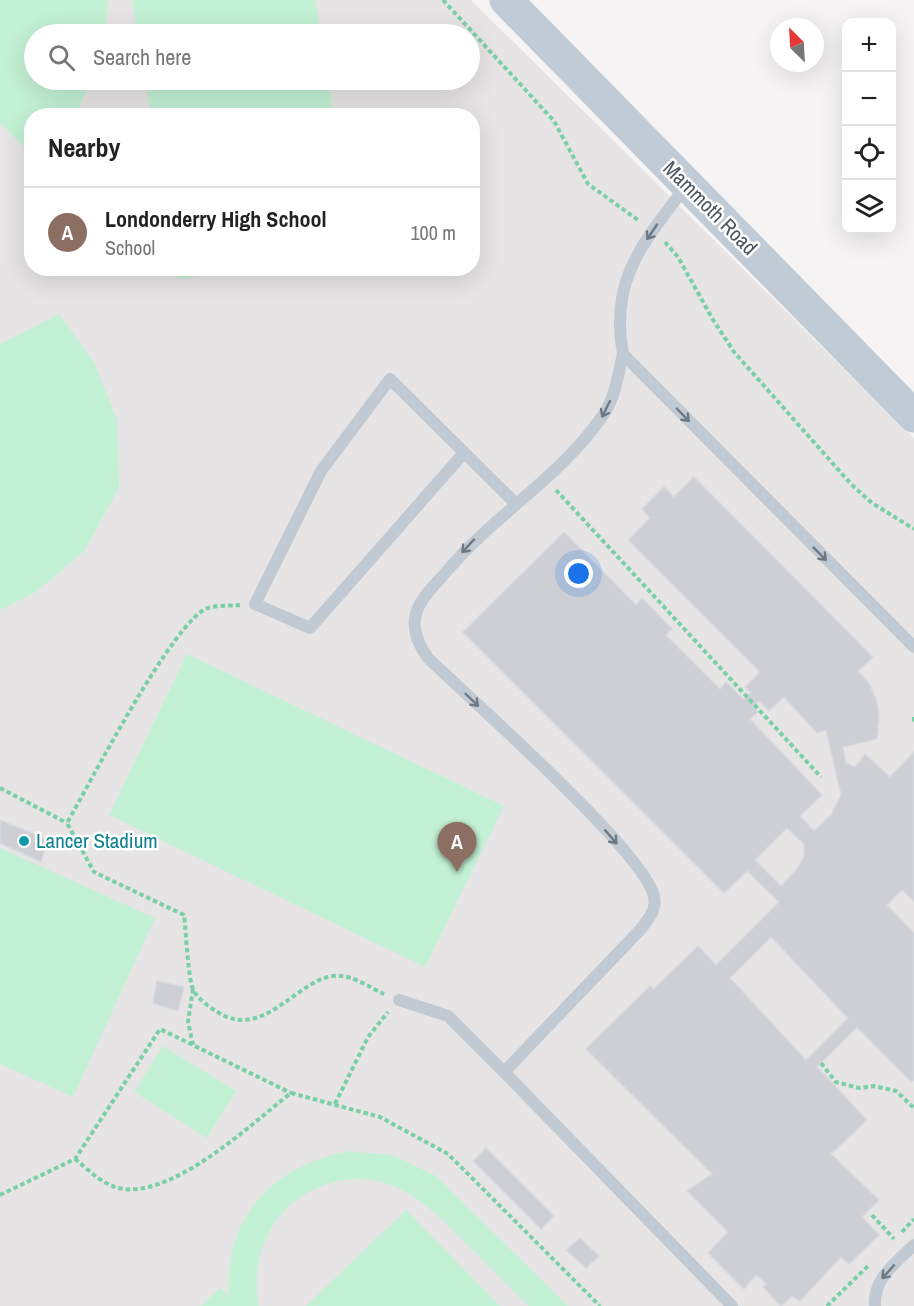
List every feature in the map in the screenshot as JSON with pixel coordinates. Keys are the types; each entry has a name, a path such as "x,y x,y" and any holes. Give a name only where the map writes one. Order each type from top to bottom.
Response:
{"main road":[{"name":"Mammoth Road","path":"506,0 914,416"}],"lane":[{"path":"504,1072 641,930 653,911 655,898 651,885 593,816 428,658 418,644 415,624 417,609 426,595 477,537 546,479 580,445 603,416 613,393 623,354 620,336 623,282 652,231 687,185"},
{"path":"623,354 914,647"},
{"path":"463,454 310,628 255,604 321,471 390,379 463,454 516,504"},
{"path":"399,1000 448,1016 732,1306"},
{"path":"874,1306 874,1292 882,1277 914,1245"}],"path":[{"path":"443,0 465,24"},
{"path":"480,40 554,121 588,184 638,220"},
{"path":"665,241 678,257 734,352 851,484 872,503 914,529"},
{"path":"546,479 821,777"},
{"path":"67,823 157,664 191,620 207,608 255,604"},
{"path":"914,717 914,723"},
{"path":"0,788 67,823 93,872 184,915 193,989 188,1022 194,1046"},
{"path":"193,989 211,1008 228,1020 249,1020 268,1013 321,981 340,976 399,1000 368,1037 335,1104"},
{"path":"0,1195 75,1159 160,1029 291,1093 380,1117 448,1154 600,1306"},
{"path":"820,1063 836,1082 859,1088 874,1086 896,1091 914,1108"},
{"path":"75,1159 109,1185 136,1190 163,1183 193,1168 291,1093"},
{"path":"872,1215 894,1239"}],"shaded area":[{"path":"0,0 471,0 914,438 914,1306 0,1306"}],"green space":[{"path":"0,0 108,0 106,24 24,24 24,90 87,90 78,108 24,108 24,147 0,123"},
{"path":"132,0 315,0 319,24 136,24"},
{"path":"147,90 330,90 333,108 150,108"},
{"path":"177,276 198,276 178,279"},
{"path":"59,314 94,362 117,420 119,488 84,551 36,592 0,610 0,344"},
{"path":"187,654 504,806 425,967 109,815"},
{"path":"0,848 155,918 73,1097 0,1064"},
{"path":"163,1046 236,1091 207,1138 134,1092"},
{"path":"350,1151 395,1156 436,1176 568,1306 529,1306 425,1205 394,1186 358,1179 338,1181 301,1196 275,1222 263,1245 257,1268 259,1306 201,1306 220,1288 229,1296 229,1268 235,1242 245,1219 259,1199 277,1182 298,1168"},
{"path":"406,1210 500,1306 306,1306"}],"building":[{"path":"694,477 873,657 858,671 869,683 876,699 879,716 877,739 843,747 846,763 855,767 865,754 890,777 914,752 914,901 902,890 887,905 914,933 914,1080 911,1082 857,1027 817,1067 867,1120 831,1154 879,1200 862,1217 879,1235 849,1264 841,1257 800,1301 792,1296 781,1306 763,1287 767,1284 756,1275 744,1289 708,1253 728,1232 687,1191 712,1174 586,1049 650,986 654,989 698,946 716,965 779,902 747,871 724,893 463,632 564,532 636,605 642,598 672,629 666,635 720,689 726,682 744,700 751,692 745,687 760,672 628,540 650,518 642,509 664,487 674,497","holes":["784,697 817,733 826,730 841,795 831,815 814,831 800,816 822,795 750,719 758,712 753,706 759,701 769,711","787,828 804,844 804,857 797,869 781,886 755,860","771,937 848,1018 806,1060 730,978"]},
{"name":"Lancer Stadium","path":"0,820 48,840 41,862 0,843"},
{"path":"157,981 184,987 178,1011 153,1003"},
{"path":"486,1148 554,1216 541,1229 473,1161"},
{"path":"580,1238 599,1256 586,1268 566,1250"}],"place":[{"name":"Lancer Stadium","path":"24,841"},
{"name":"Londonderry High School","path":"457,872"}]}
